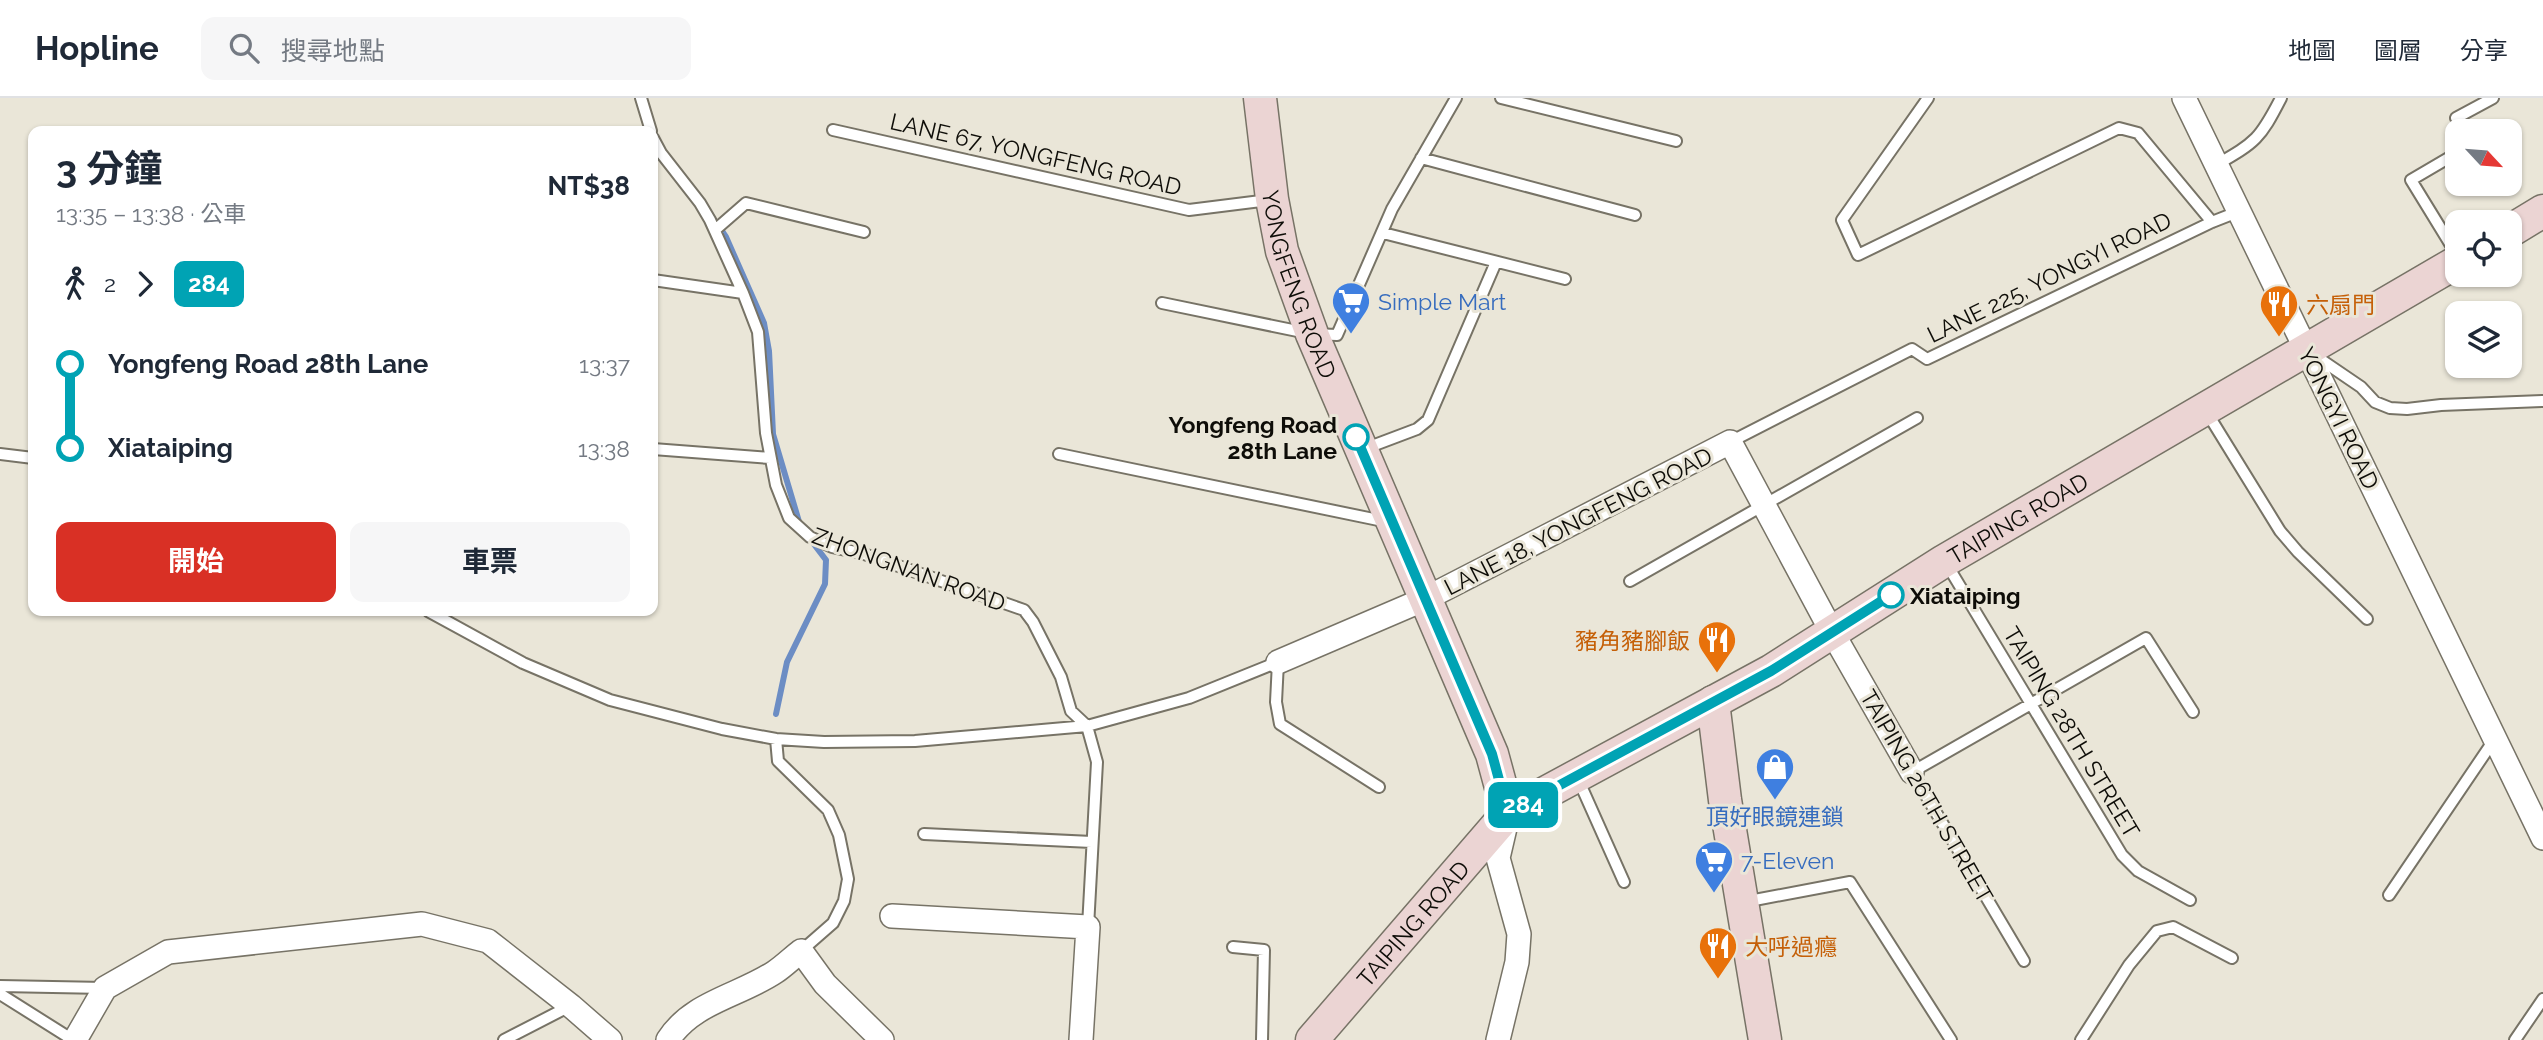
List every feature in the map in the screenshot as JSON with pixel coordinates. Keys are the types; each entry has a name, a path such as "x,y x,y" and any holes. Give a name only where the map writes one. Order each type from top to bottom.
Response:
{"street":[{"name":"YONGFENG ROAD","path":"1260,98 1272,199 1282,251 1312,334 1492,754 1508,813"},
{"name":"YONGYI ROAD","path":"2184,98 2543,838"},
{"path":"2522,224 2543,211"},
{"name":"TAIPING ROAD","path":"1312,1040 1508,813 1771,671 1944,561 2445,269"},
{"name":"TAIPING 26TH STREET","path":"1730,442 1766,504 1832,632 1912,772"},
{"name":"LANE 18, YONGFENG ROAD","path":"1278,662 1425,599 1730,442"},
{"path":"1713,702 1741,903 1765,1040"},
{"path":"1498,1040 1517,962 1519,934 1498,858 1508,813"},
{"path":"892,916 1088,927"},
{"path":"74,1040 105,988 168,952 422,924 488,941 610,1040"},
{"name":"ZHONGNAN ROAD","path":"1081,1040 1088,927"},
{"path":"668,1040 678,1024 701,1009 774,973 801,951 825,984 882,1040"}],"lane":[{"path":"641,98 649,126"},
{"path":"1162,303 1312,334 1337,335 1392,209 1456,98"},
{"path":"1501,98 1676,141"},
{"path":"1928,98 1842,220 1858,256 2119,128 2138,133 2212,222"},
{"path":"2216,165 2249,146 2264,132 2280,98"},
{"path":"2457,119 2493,98"},
{"name":"LANE 67, YONGFENG ROAD","path":"833,130 1189,210 1272,199"},
{"name":"ZHONGNAN ROAD","path":"658,147 700,203 715,230 758,332 762,403 770,458 776,485 789,519 810,537 832,547 864,554 1024,610 1033,622 1061,677 1071,711 1087,726 1097,762 1088,927"},
{"path":"1421,158 1635,215"},
{"path":"2445,160 2412,180 2445,235"},
{"path":"715,230 746,203 864,232"},
{"name":"LANE 225, YONGYI ROAD","path":"1730,442 1912,349 1927,359 2240,211"},
{"path":"1383,233 1565,279"},
{"path":"1362,450 1417,429 1428,420 1496,262"},
{"path":"658,281 743,293"},
{"path":"2306,350 2361,387 2375,402 2390,408 2543,401"},
{"path":"2205,409 2280,531 2367,619"},
{"path":"1630,581 1917,418"},
{"path":"658,449 770,458"},
{"path":"1059,453 1394,523"},
{"path":"0,454 28,457"},
{"name":"TAIPING 28TH STREET","path":"1944,561 2122,855 2138,871 2190,900"},
{"path":"437,616 523,663 599,696 675,719 776,738 854,743 902,742 1087,726 1189,698 1278,662 1276,702 1280,724 1379,787"},
{"path":"1912,772 2030,702 2146,638 2193,712"},
{"path":"776,738 778,761 828,810 839,835 848,880 844,901 833,923 801,951"},
{"path":"2389,895 2495,738"},
{"name":"TAIPING 26TH STREET","path":"1912,772 2024,961"},
{"path":"1577,777 1624,882"},
{"path":"924,834 1092,842"},
{"path":"1741,903 1850,882 1951,1040"},
{"path":"2081,1040 2129,965 2157,932 2174,927 2232,958"},
{"path":"1233,947 1264,950 1262,1040"},
{"path":"0,986 105,988"},
{"path":"0,993 74,1040"},
{"path":"2515,1040 2543,999"},
{"path":"504,1040 571,1006"}],"waterway":[{"path":"718,225 726,237 764,323 769,351 773,434 800,525"},
{"path":"776,714 787,662 825,584 826,560 810,539"}],"bus line":[{"name":"284","path":"1356,437 1492,754 1508,813 1771,671 1891,595"}],"place":[{"name":"Simple Mart","path":"1351,335"},
{"name":"六扇門","path":"2279,338"},
{"name":"Yongfeng Road 28th Lane","path":"1356,437"},
{"name":"Xiataiping","path":"1891,595"},
{"name":"豬角豬腳飯","path":"1717,674"},
{"name":"頂好眼鏡連鎖","path":"1775,801"},
{"name":"7-Eleven","path":"1714,894"},
{"name":"大呼過癮","path":"1718,980"}]}
